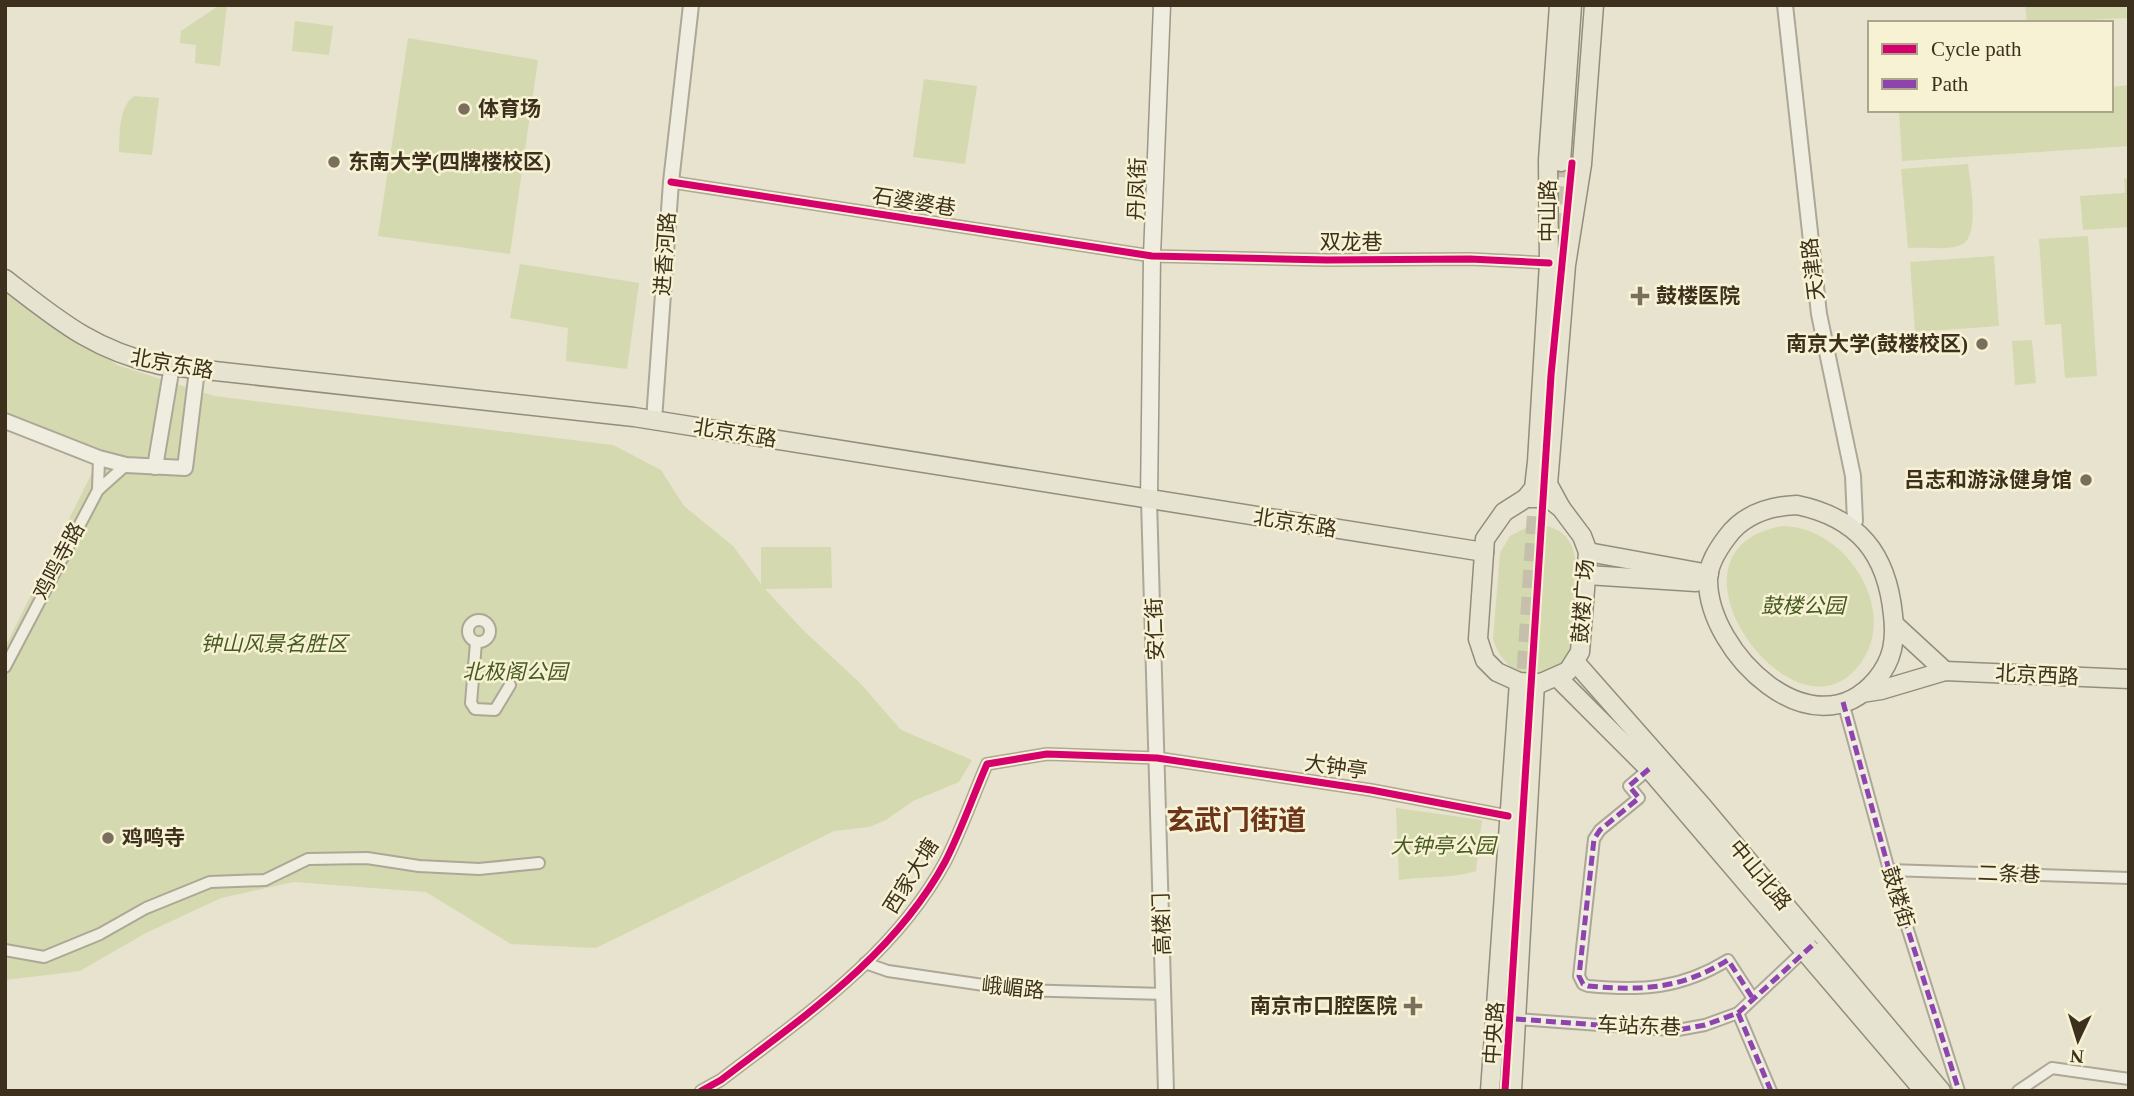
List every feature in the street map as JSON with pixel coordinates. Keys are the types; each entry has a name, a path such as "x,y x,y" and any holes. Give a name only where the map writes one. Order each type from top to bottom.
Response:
{"main road":[{"name":"丹凤街","path":"1149,500 1152,256 1162,5"},
{"name":"中山路","path":"1525,498 1534,488 1537,462 1549,263 1548,160 1559,5"},
{"path":"1572,5 1567,162 1586,5"},
{"name":"鼓楼广场","path":"1527,683 1558,678 1576,663 1583,641 1587,552 1582,536 1561,508 1548,484 1566,265 1582,164 1594,5"},
{"name":"北京东路","path":"5,279 86,340 136,360 197,370 654,420 1484,552"},
{"path":"1527,683 1497,672 1480,650 1478,639 1485,539 1495,522 1525,498 1548,498 1561,508"},
{"path":"1797,505 1833,515 1849,527 1874,550 1882,562 1894,624 1890,660 1862,693 1843,702 1817,705 1799,702 1755,675 1741,662 1726,637 1708,578 1714,556 1731,531 1757,513 1797,505"},
{"path":"1587,552 1708,578"},
{"path":"1587,575 1708,578"},
{"path":"1894,624 1945,671"},
{"name":"中山北路","path":"1576,663 1811,945 1924,1091"},
{"name":"北京西路","path":"1862,693 1945,671 2129,679"},
{"name":"中山北路","path":"1558,678 1649,769 1941,1091"},
{"name":"中央路","path":"1490,1091 1508,816 1527,683"},
{"name":"中央路","path":"1512,1091 1527,683"}],"street":[{"name":"进香河路","path":"654,420 671,182 691,5"},
{"name":"天津路","path":"1785,5 1822,341 1853,476 1855,521 1849,527"},
{"name":"石婆婆巷","path":"671,182 1152,256"},
{"name":"双龙巷","path":"1152,256 1327,260 1470,259 1549,263"},
{"path":"155,467 172,366"},
{"path":"5,421 99,458 126,465 185,468 197,370"},
{"path":"98,490 99,458"},
{"name":"鸡鸣寺路","path":"5,667 98,490 126,465"},
{"name":"安仁街","path":"1149,500 1157,758"},
{"path":"476,642 471,703 475,709 495,710 510,685"},
{"name":"鼓楼街","path":"1843,702 1889,870 1959,1091"},
{"name":"西家大塘","path":"701,1091 721,1080 847,983 898,929 945,863 986,764 1047,754 1157,758"},
{"name":"大钟亭","path":"1157,758 1371,790 1508,816"},
{"name":"高楼门","path":"1157,758 1166,1091"},
{"path":"1649,769 1629,786 1639,798 1600,830 1594,839 1579,976 1588,986 1640,990 1691,980 1728,960 1752,997"},
{"path":"5,950 44,957 210,882 265,880 308,859 367,858 419,866 479,869 539,863"},
{"name":"二条巷","path":"1889,870 2129,878"},
{"name":"车站东巷","path":"1516,1019 1678,1030 1705,1025 1738,1013 1752,997 1811,945"},
{"name":"峨嵋路","path":"866,963 888,971 1018,990 1164,994"},
{"path":"1738,1013 1771,1091"},
{"path":"2018,1091 2052,1068 2129,1079"},
{"path":"721,1080 726,1091"}],"green space":[{"path":"220,5 227,5 220,66 195,63 196,45 180,43 181,31"},
{"path":"2025,5 2126,5 2127,18 2027,21"},
{"path":"295,21 333,26 329,55 292,51"},
{"name":"体育场","path":"408,38 538,60 510,254 378,236"},
{"path":"924,79 977,86 965,164 913,157"},
{"path":"2129,85 2129,146 1902,161 1899,112 2113,112 2113,87"},
{"path":"134,96 159,98 152,155 119,152 122,114"},
{"path":"1968,164 1973,219 1968,238 1958,246 1908,248 1901,169"},
{"path":"2129,178 2129,227 2083,230 2080,196 2125,193 2124,179"},
{"path":"2088,236 2097,376 2065,378 2061,324 2045,325 2039,239"},
{"path":"1994,256 1999,326 1915,332 1910,262"},
{"path":"520,264 639,283 627,369 566,361 568,328 510,318"},
{"name":"北极阁公园","path":"5,279 117,365 214,396 613,445 661,470 684,506 733,546 761,584 761,547 831,547 832,588 765,589 803,630 861,684 901,730 972,760 959,782 913,801 886,820 869,827 834,831 596,948 511,944 426,892 294,882 221,898 144,934 80,971 5,980 5,647 99,459 5,422"},
{"path":"2032,340 2036,383 2015,385 2012,341"},
{"path":"1533,524 1550,527 1562,534 1570,543 1576,568 1569,654 1556,667 1539,674 1522,673 1514,669 1501,657 1493,639 1500,553 1510,536"},
{"name":"鼓楼公园","path":"1783,526 1807,531 1830,542 1849,560 1863,581 1872,605 1873,629 1867,653 1851,674 1823,686 1794,680 1765,660 1742,632 1729,599 1729,567 1745,541"},
{"name":"大钟亭公园","path":"1396,808 1482,820 1476,871 1399,880"}],"tunnel":[{"path":"1556,231 1561,162"},
{"path":"1524,696 1538,483"}],"marked path":[{"path":"1843,702 1889,870 1959,1091"},
{"path":"1649,769 1629,786 1639,798 1600,830 1594,839 1579,976 1583,984 1588,986 1644,988 1694,977 1728,960 1752,997"},
{"path":"1516,1019 1678,1030 1705,1025 1738,1013 1816,942"},
{"path":"1738,1013 1771,1091"}],"cycle path":[{"path":"1505,1091 1551,375 1572,163"},
{"path":"671,182 1152,256 1327,260 1470,259 1549,263"},
{"path":"701,1091 721,1080 845,983 900,927 945,862 987,764 1047,754 1157,758 1371,790 1508,816"}],"place":[{"name":"体育场","path":"464,109"},
{"name":"东南大学(四牌楼校区)","path":"334,162"},
{"name":"鼓楼医院","path":"1640,296"},
{"name":"南京大学(鼓楼校区)","path":"1982,344"},
{"name":"吕志和游泳健身馆","path":"2086,480"},
{"name":"鸡鸣寺","path":"108,838"},
{"name":"南京市口腔医院","path":"1413,1006"}],"district":[{"name":"玄武门街道","path":"1236,820"}],"park label":[{"name":"钟山风景名胜区","path":"274,644"}]}
